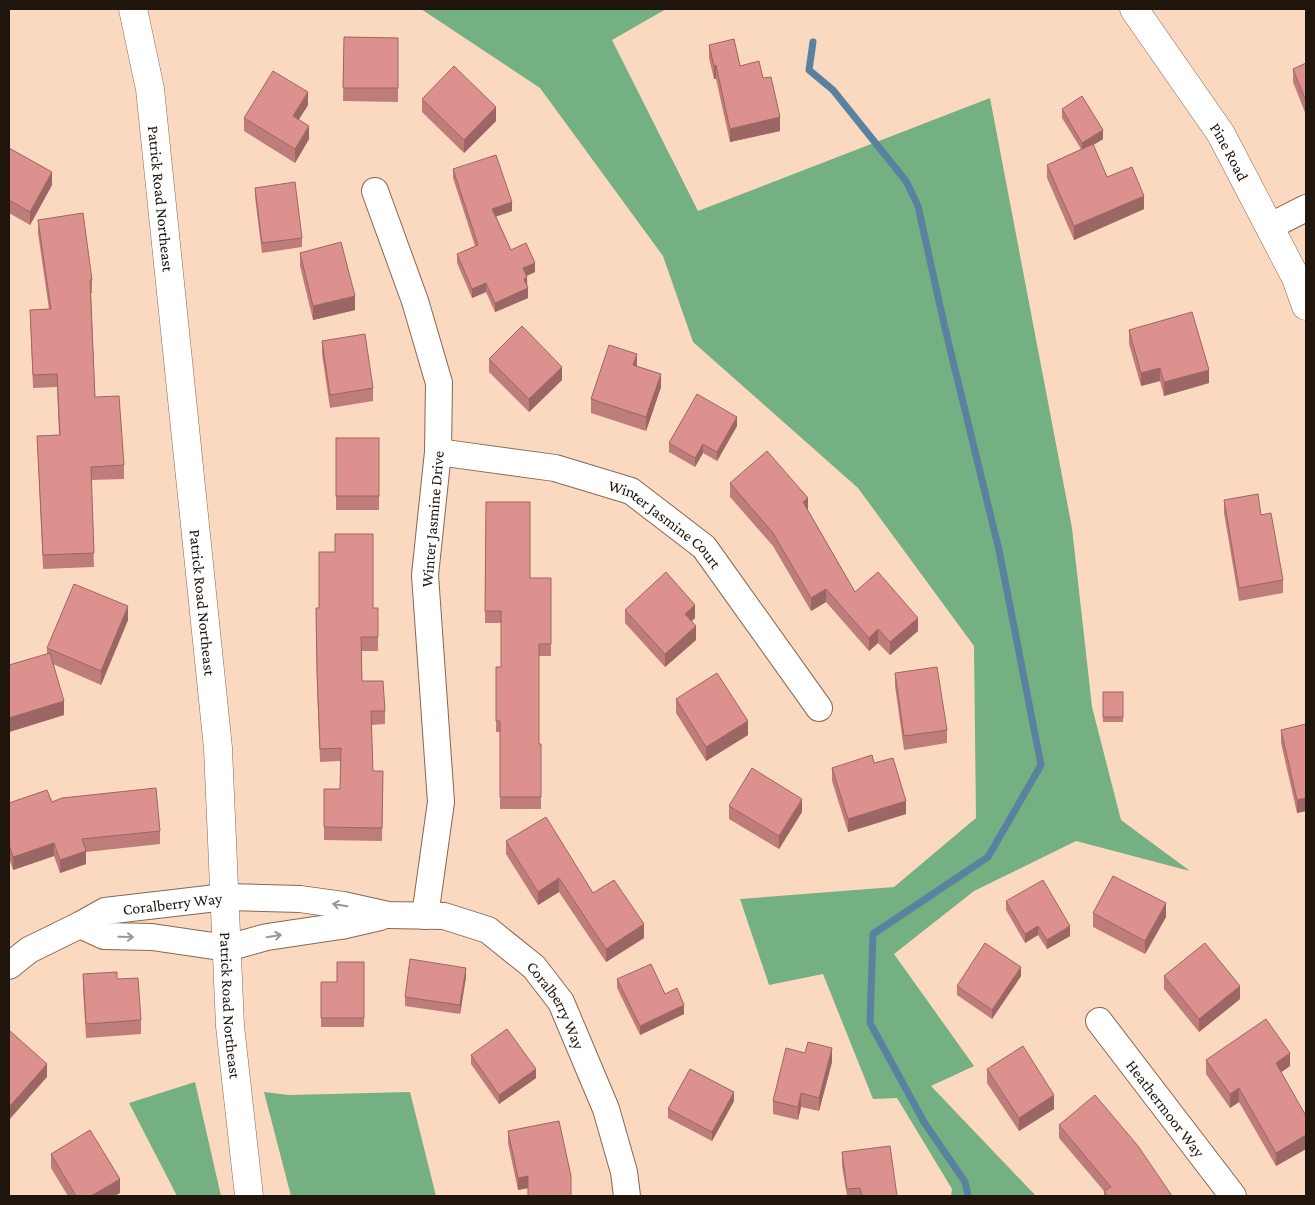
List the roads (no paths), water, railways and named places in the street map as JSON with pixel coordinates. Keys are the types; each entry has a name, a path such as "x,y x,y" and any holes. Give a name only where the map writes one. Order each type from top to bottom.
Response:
{"street":[{"name":"Patrick Road Northeast","path":"134,9 150,89 170,298 218,748 230,1026 249,1196"},
{"name":"Pine Road","path":"1134,9 1221,134 1296,278 1306,306"},
{"name":"Winter Jasmine Drive","path":"375,191 415,300 439,382 438,452 425,575 441,802 425,916"},
{"path":"1269,227 1306,208"},
{"name":"Winter Jasmine Court","path":"438,452 556,468 631,491 704,547 819,708"},
{"name":"Coralberry Way","path":"9,966 30,950 105,911 224,897 300,898 388,915 444,916 488,930 534,966 562,1002 606,1109 624,1172 628,1196"},
{"name":"Coralberry Way","path":"80,925 104,936 152,938 227,948 267,937 341,926 388,915"},
{"name":"Heathermoor Way","path":"1099,1021 1233,1196"}],"waterway":[{"path":"813,42 809,70 833,90 906,181 918,206 944,324 999,550 1041,765 988,857 873,934 870,1023 924,1122 965,1182 968,1196"}]}
